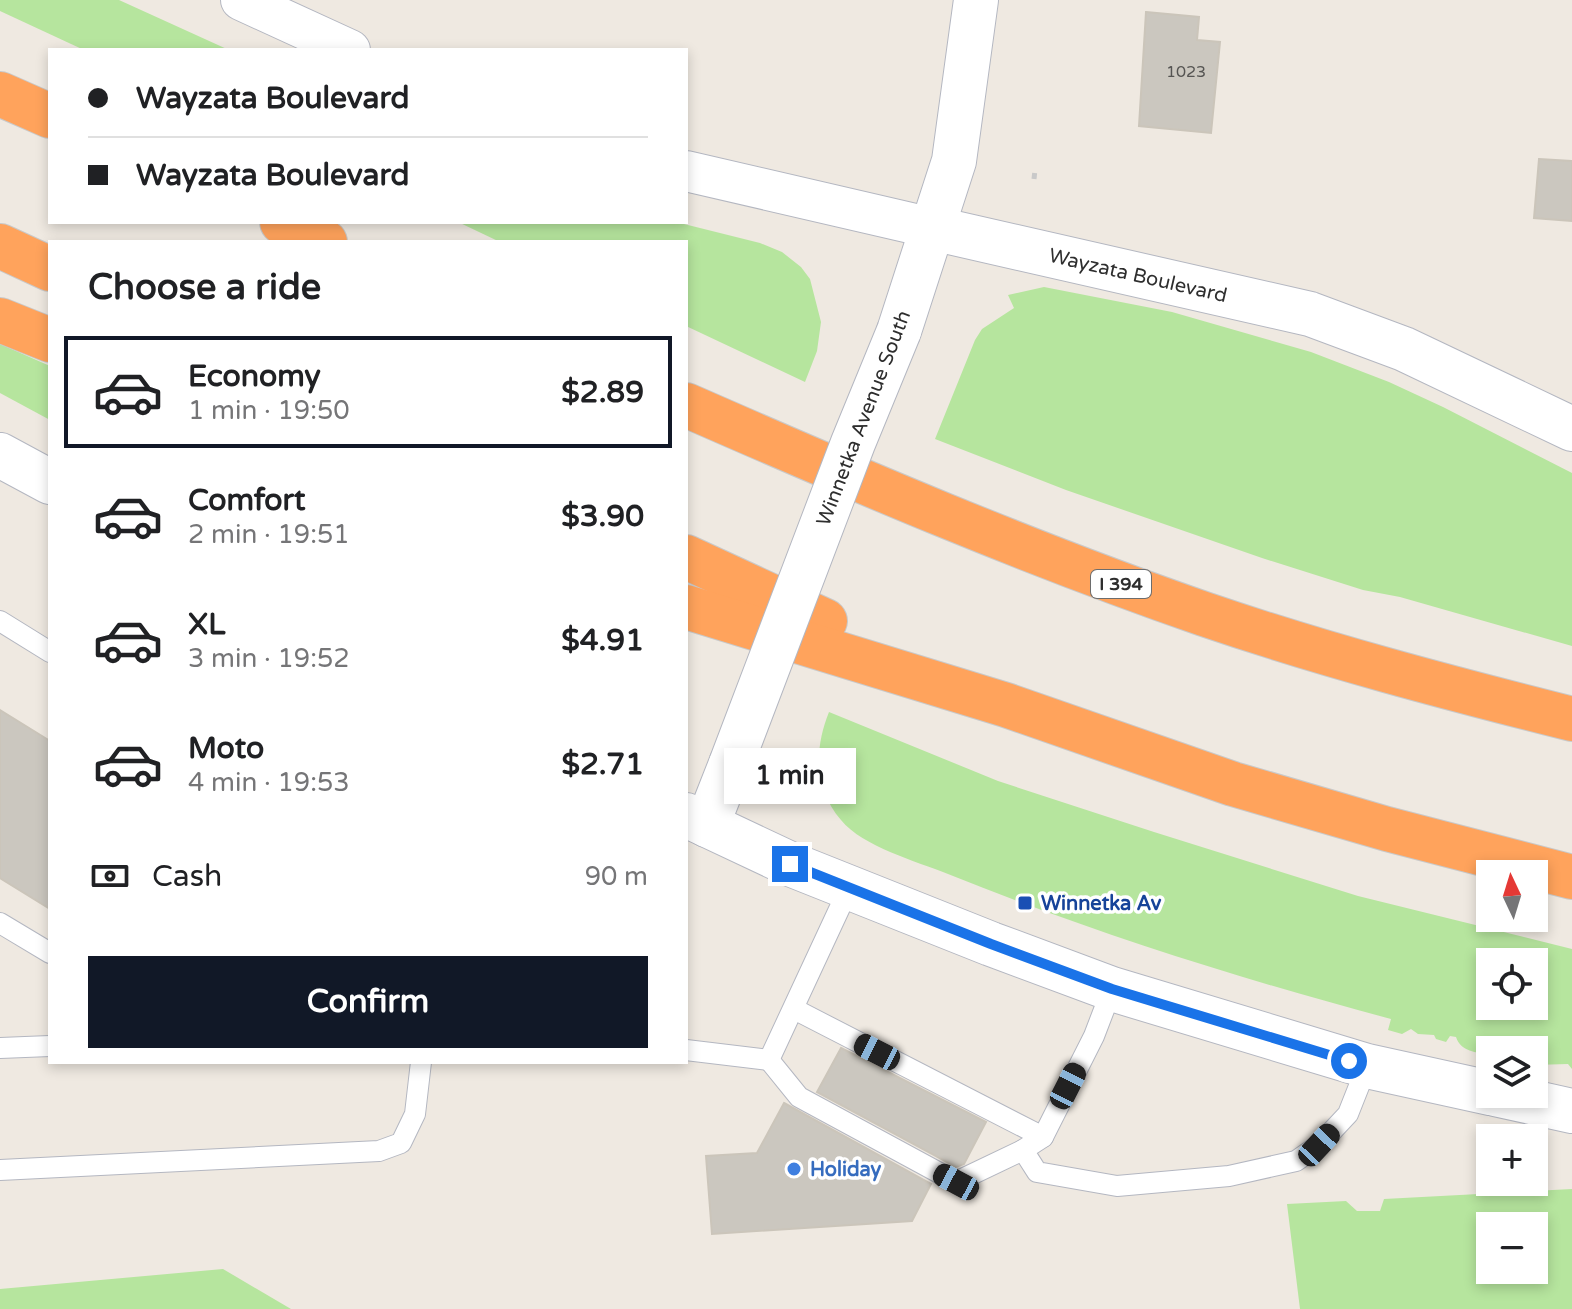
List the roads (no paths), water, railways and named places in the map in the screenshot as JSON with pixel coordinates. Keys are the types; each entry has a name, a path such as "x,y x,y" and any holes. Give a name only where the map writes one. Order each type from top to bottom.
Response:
{"highway":[{"path":"0,94 48,115"},
{"path":"286,224 321,240"},
{"path":"0,246 48,268"},
{"path":"0,320 48,339"},
{"name":"I 394","path":"688,406 1044,556 1192,609 1375,666 1572,719"},
{"path":"688,558 1006,705"},
{"path":"688,608 1006,705 1233,784 1387,829 1572,877"}],"street":[{"path":"241,0 307,14 348,48"},
{"name":"Winnetka Avenue South","path":"696,820 731,764 899,331 954,161 976,0"},
{"name":"Wayzata Boulevard","path":"688,171 1310,314 1404,349 1572,429"},
{"path":"0,455 48,481"},
{"path":"696,820 849,888 1112,989 1367,1066 1476,1090"},
{"path":"1548,1106 1572,1111"}],"lane":[{"path":"0,621 48,651"},
{"path":"769,1060 849,888"},
{"path":"3,926 48,952"},
{"path":"688,1050 769,1060 799,1097 956,1182 1043,1137 1094,1036 1112,989"},
{"path":"794,1009 1043,1137"},
{"path":"0,1048 48,1046"},
{"path":"0,1170 379,1151 401,1143 415,1114 421,1064"},
{"path":"1023,1150 1037,1172 1117,1186 1229,1176 1296,1161 1319,1145 1348,1114 1367,1066"}],"place":[{"name":"Winnetka Av","path":"1025,903"},
{"name":"Holiday","path":"794,1169"}]}
